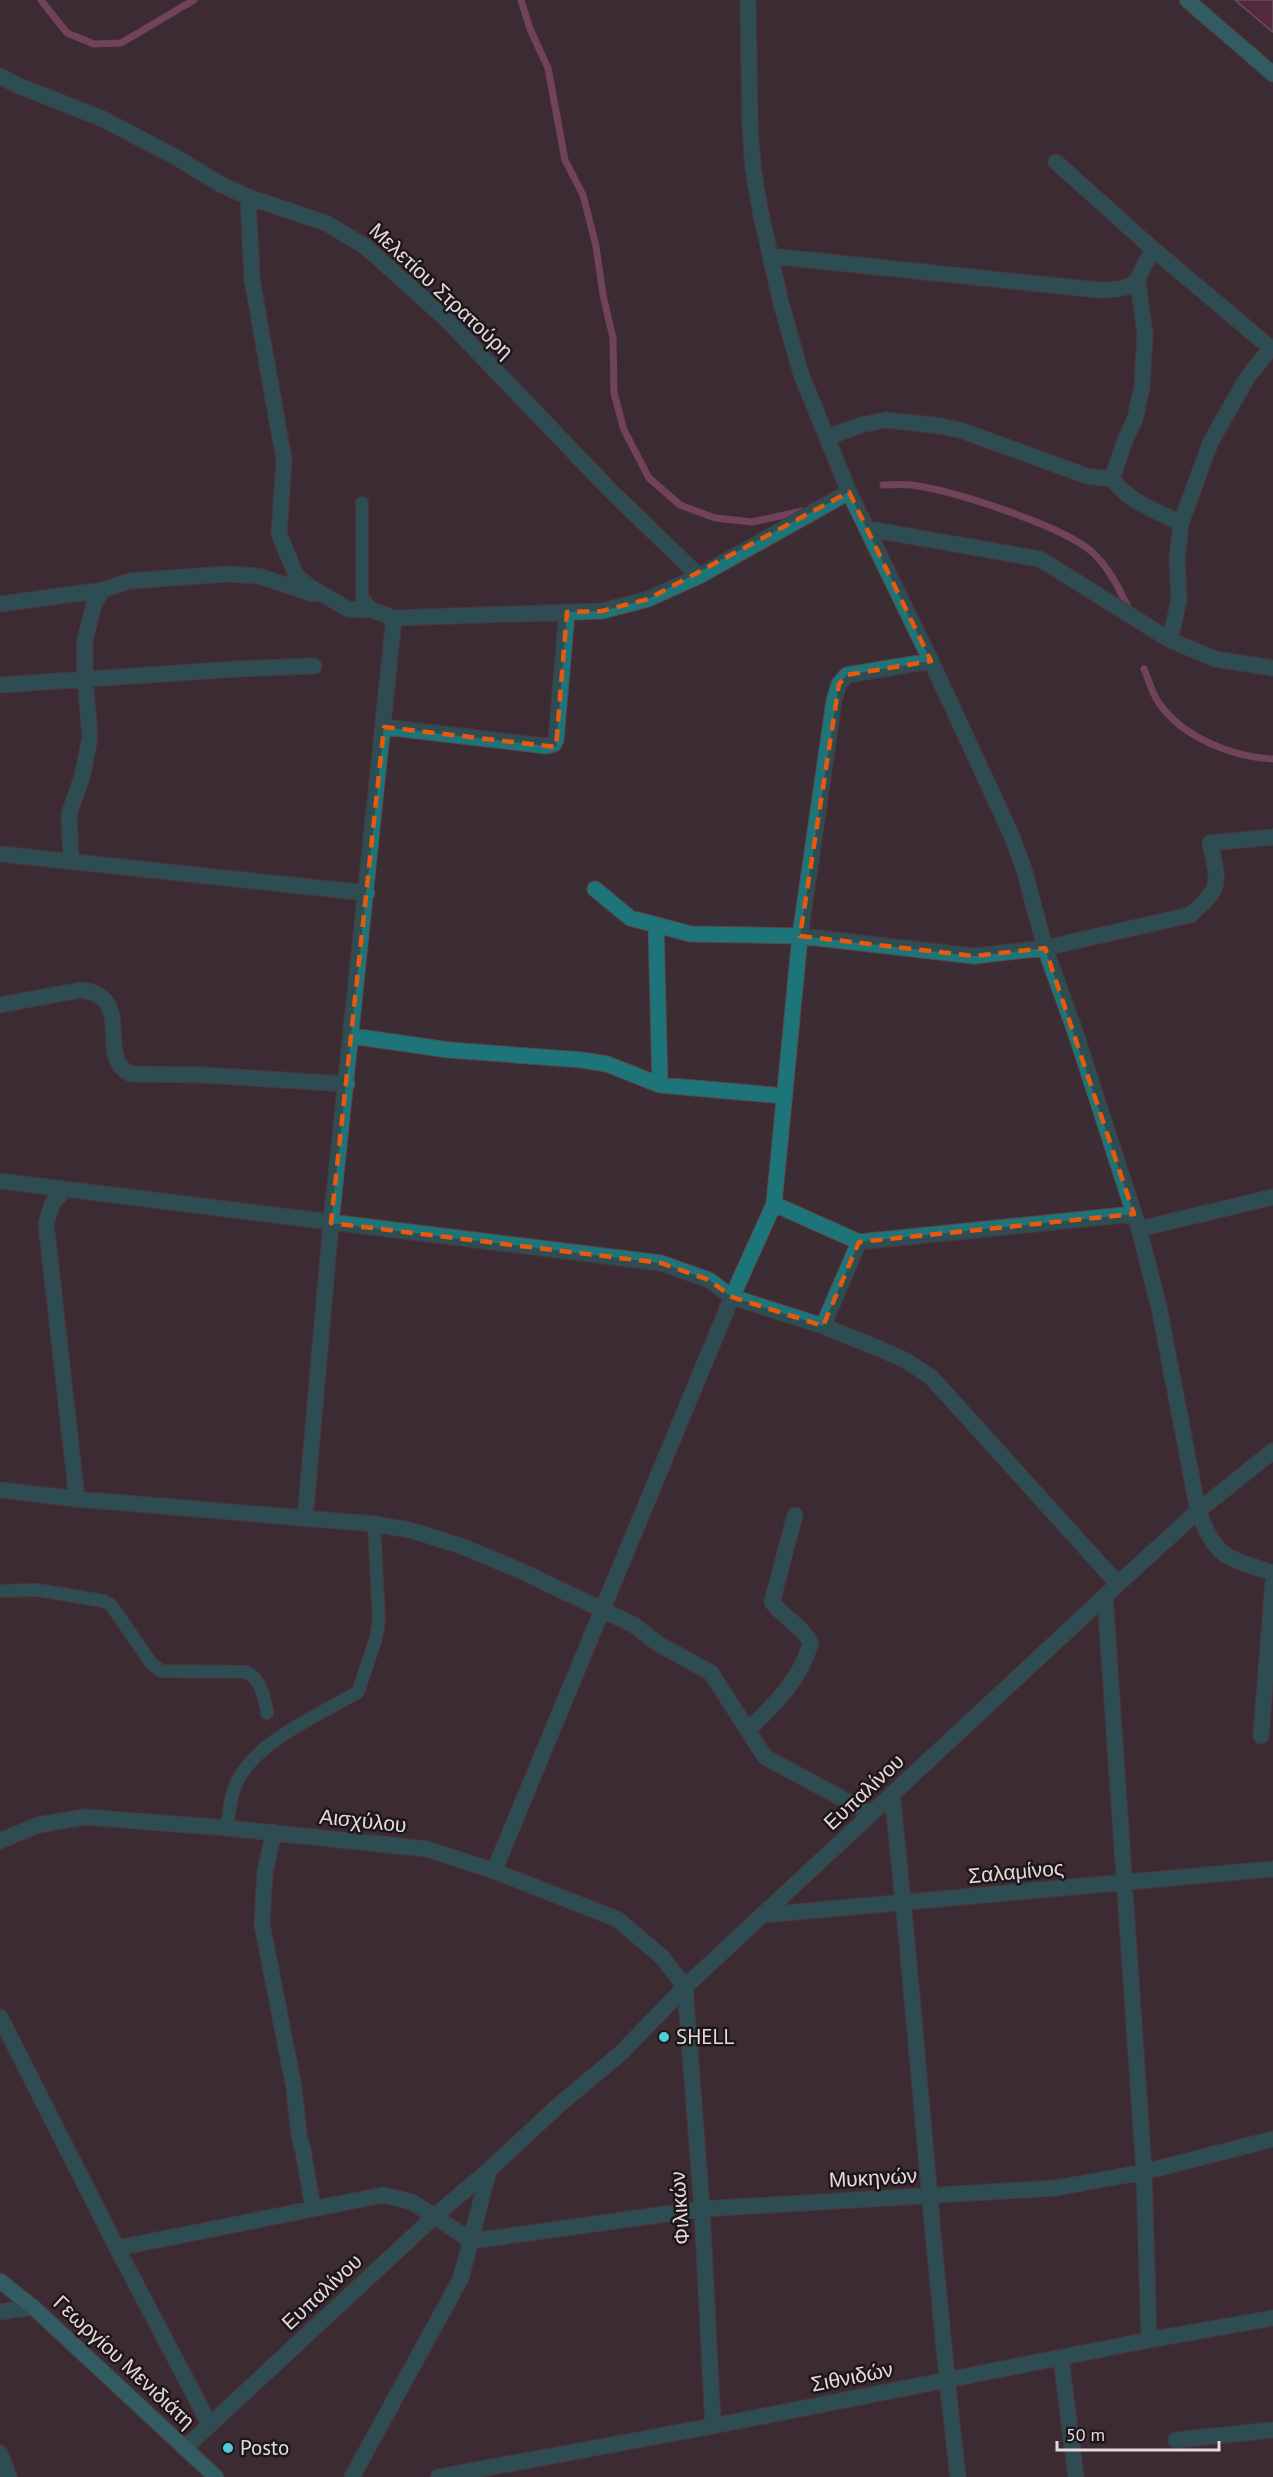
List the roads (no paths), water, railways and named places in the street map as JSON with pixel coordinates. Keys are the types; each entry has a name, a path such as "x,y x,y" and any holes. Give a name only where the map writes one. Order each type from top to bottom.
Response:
{"main road":[{"path":"1188,0 1273,74"},
{"name":"Γεωργίου Μενιδιάτη","path":"0,2282 33,2307 216,2477"}],"street":[{"path":"748,0 753,168 771,255 801,374 849,492 932,661 1011,834 1024,869 1045,948 1076,1031 1137,1221 1158,1307 1198,1511 1209,1539 1227,1558 1273,1573"},
{"name":"Μελετίου Στρατούρη","path":"0,76 103,119 179,159 220,184 248,197 326,223 366,247 448,321 610,490 699,576"},
{"path":"1056,162 1153,249 1272,349 1247,378 1215,432 1181,524 1177,558 1179,600 1170,640"},
{"path":"248,197 252,279 284,460 279,534 296,574 310,587 348,609 372,610 394,618 602,611 648,599 699,576 849,492"},
{"path":"1112,479 1125,440 1135,419 1142,387 1145,334 1138,282 1153,249"},
{"path":"771,255 1098,290 1122,290 1138,282"},
{"path":"828,437 861,425 886,420 941,426 963,431 1087,476 1112,479 1122,493 1181,524"},
{"path":"869,529 1040,559 1170,640 1215,659 1273,668"},
{"path":"0,604 103,590 129,581 227,574 259,576 330,600"},
{"path":"71,861 69,814 82,777 90,738 85,678 85,640 94,604 103,590"},
{"path":"384,727 546,746 554,744 567,612"},
{"path":"305,1519 331,1223 394,618"},
{"path":"494,1871 732,1297 774,1203 801,936 834,701 839,684 847,675 932,661"},
{"path":"0,685 85,678 314,666"},
{"path":"595,889 630,918 691,934 801,936 974,956 1045,948 1190,915 1209,899 1218,882 1210,843 1273,837"},
{"path":"0,854 367,893"},
{"path":"656,926 660,1085"},
{"path":"0,1005 81,990 94,991 106,998 111,1011 117,1061 122,1070 131,1074 202,1075 347,1084"},
{"path":"352,1036 449,1050 550,1056 607,1064 660,1085 785,1096"},
{"path":"0,1181 662,1263 709,1280 732,1297 823,1326 905,1360 932,1377 1118,1584"},
{"path":"65,1189 52,1204 46,1224 77,1499"},
{"path":"774,1203 860,1242 1137,1221 1273,1197"},
{"path":"823,1326 860,1242"},
{"name":"Ευπαλίνου","path":"186,2448 435,2216 560,2104 621,2053 762,1915 1118,1584 1198,1511 1273,1451"},
{"path":"0,1490 77,1499 374,1524 410,1530 461,1546 519,1570 634,1626 657,1643 711,1672 765,1757 871,1814"},
{"path":"749,1729 785,1694 805,1661 811,1643 802,1628 782,1614 772,1602 795,1515"},
{"path":"1261,1736 1273,1583"},
{"path":"1105,1596 1122,1884 1143,2172 1149,2340"},
{"path":"892,1794 904,1903 928,2196 958,2477"},
{"name":"Αισχύλου","path":"0,1841 39,1825 85,1817 274,1832 427,1849 494,1871 617,1919 662,1957 685,1988"},
{"path":"274,1832 265,1871 262,1924 294,2088 298,2135 303,2150 313,2208"},
{"name":"Σαλαμίνος","path":"762,1915 1273,1869"},
{"name":"Φιλικών","path":"685,1988 702,2209 713,2426"},
{"path":"0,2017 210,2425"},
{"name":"Μυκηνών","path":"472,2241 702,2209 1056,2188 1143,2172 1273,2139"},
{"path":"351,2477 461,2278 489,2170"},
{"path":"117,2248 383,2195 412,2202 472,2241"},
{"path":"0,2312 33,2307"},
{"name":"Σιθνιδών","path":"438,2477 1273,2318"},
{"path":"1061,2359 1076,2477"},
{"path":"1176,2440 1273,2430"},
{"path":"0,2453 9,2477"}],"lane":[{"path":"362,503 362,597 372,610"},
{"path":"227,1828 236,1783 252,1760 308,1718 358,1692 376,1638 379,1620 374,1524"},
{"path":"0,1591 38,1590 104,1601 111,1605 151,1663 161,1671 247,1672 256,1678 263,1694 267,1713"}],"waterway":[{"path":"41,0 67,33 94,44 121,43 194,0"},
{"path":"521,0 530,29 548,68 565,160 583,195 596,246 603,295 613,338 614,393 624,430 649,478 680,505 715,518 752,522 802,511"},
{"path":"883,485 911,485 929,488 978,501 1056,530 1091,551 1104,565 1131,613"},
{"path":"1144,669 1152,691 1169,715 1195,736 1226,750 1273,759"}],"place":[{"name":"SHELL","path":"664,2037"},
{"name":"Posto","path":"228,2448"}]}
